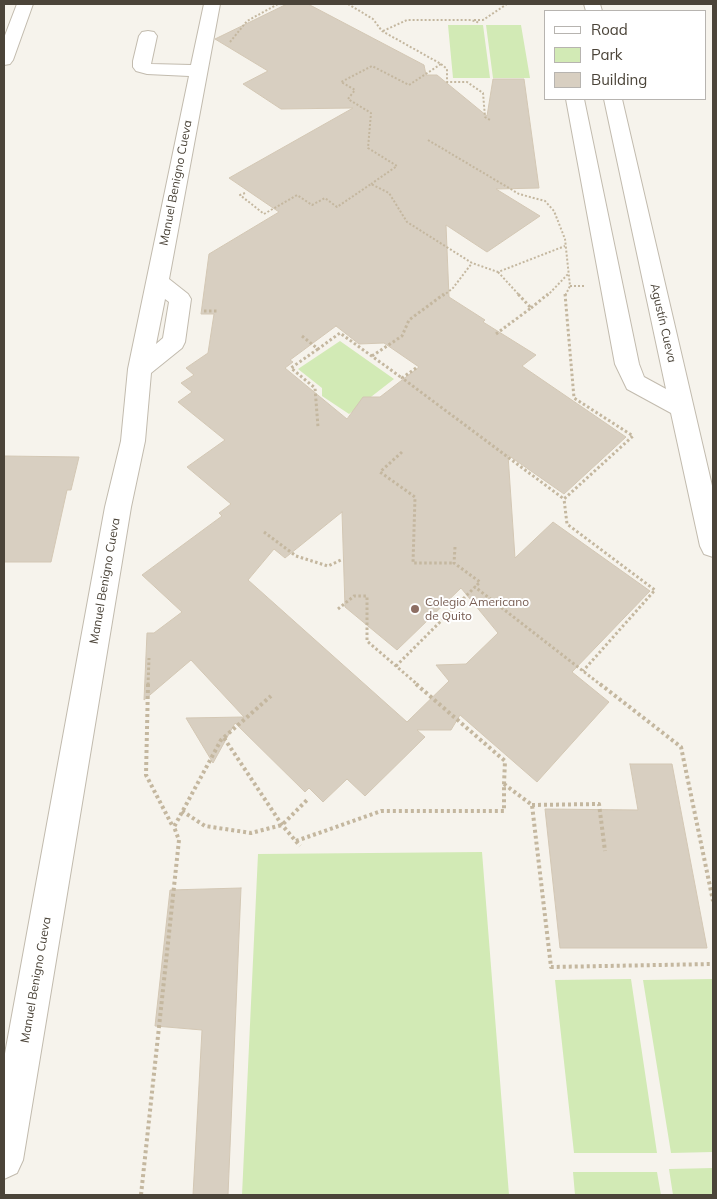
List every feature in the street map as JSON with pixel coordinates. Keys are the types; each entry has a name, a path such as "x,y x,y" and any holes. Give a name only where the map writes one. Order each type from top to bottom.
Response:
{"street":[{"path":"4,60 26,4"},
{"name":"Manuel Benigno Cueva","path":"4,1160 10,1088 118,507 133,441 140,369 156,281 212,4"},
{"path":"148,36 142,67 153,70 198,71"},
{"path":"575,100 627,364 635,383 682,408"},
{"name":"Agustín Cueva","path":"613,100 713,546"}],"path":[{"path":"203,45 228,45 248,21 278,4"},
{"path":"348,4 373,19 382,31 441,64 447,69 447,82 467,82 483,93 485,117 490,120"},
{"path":"382,31 407,20 483,20 507,4"},
{"path":"471,20 480,23"},
{"path":"245,193 240,195 264,214 297,195 312,205 324,198 337,207 397,166 368,148 372,113 348,99 355,90 342,82 372,66 410,85 441,64"},
{"path":"428,140 519,194 545,201 554,211 561,225 570,286 565,294 574,398 632,436 564,499"},
{"path":"371,184 389,193 407,222 472,263 498,272 531,308"},
{"path":"498,272 565,246"},
{"path":"372,356 402,336 409,320 453,288 472,263"},
{"path":"496,334 544,300 569,273"},
{"path":"318,427 315,388 291,368 340,333 564,499 567,524 655,590 583,671"},
{"path":"302,336 318,349"},
{"path":"402,378 416,368"},
{"path":"396,666 480,582 454,563 414,563 414,497 380,472 402,452"},
{"path":"264,532 296,556 328,566 341,560"},
{"path":"454,563 455,547"},
{"path":"475,587 681,747 713,901"},
{"path":"296,841 381,811 504,811 505,761 367,642 367,596 354,596 338,609"},
{"path":"141,1195 179,840 146,775 149,658"},
{"path":"174,827 224,738 271,696"},
{"path":"224,738 282,825 300,846"},
{"path":"504,784 532,805 599,804 605,851"},
{"path":"182,811 205,826 251,832 282,825 307,800"},
{"path":"532,805 551,967 713,964"}],"green space":[{"path":"448,25 483,25 490,78 453,78"},
{"path":"486,25 521,25 530,78 493,78"},
{"path":"340,341 394,379 349,414 322,396 322,388 298,369"},
{"path":"482,852 509,1195 242,1195 258,854"},
{"path":"631,979 657,1153 574,1153 555,980"},
{"path":"713,979 713,1152 671,1153 643,980"},
{"path":"713,1168 713,1195 673,1195 669,1169"},
{"path":"573,1172 657,1172 661,1195 575,1195"}],"building":[{"path":"287,4 308,4 424,65 426,75 437,75 487,116 493,79 524,79 539,188 496,189 540,216 487,252 446,225 449,297 485,320 483,322 536,355 522,366 626,437 564,494 508,455 515,558 553,522 650,591 572,672 609,702 537,782 460,715 451,730 417,730 425,737 365,796 347,779 323,802 309,788 305,792 235,723 213,763 186,718 244,717 191,660 144,700 147,633 154,633 182,612 142,575 222,516 219,513 231,504 187,467 225,440 178,402 192,392 181,383 194,375 186,368 208,353 214,314 201,314 209,254 279,212 229,178 353,108 281,109 243,84 268,71 215,39","holes":["336,326 359,344 384,343 419,367 380,397 363,397 347,419 285,368 293,362 290,360","342,512 345,607 397,650 461,588 498,633 466,664 436,665 449,681 407,722 248,580 274,549 285,558"]},
{"path":"4,456 79,457 71,490 67,490 51,562 4,562"},
{"path":"630,764 672,764 707,948 560,948 545,809 638,810"},
{"path":"241,888 228,1195 193,1195 202,1030 155,1026 170,890"}],"place":[{"name":"Colegio Americano de Quito","path":"415,609"}]}
